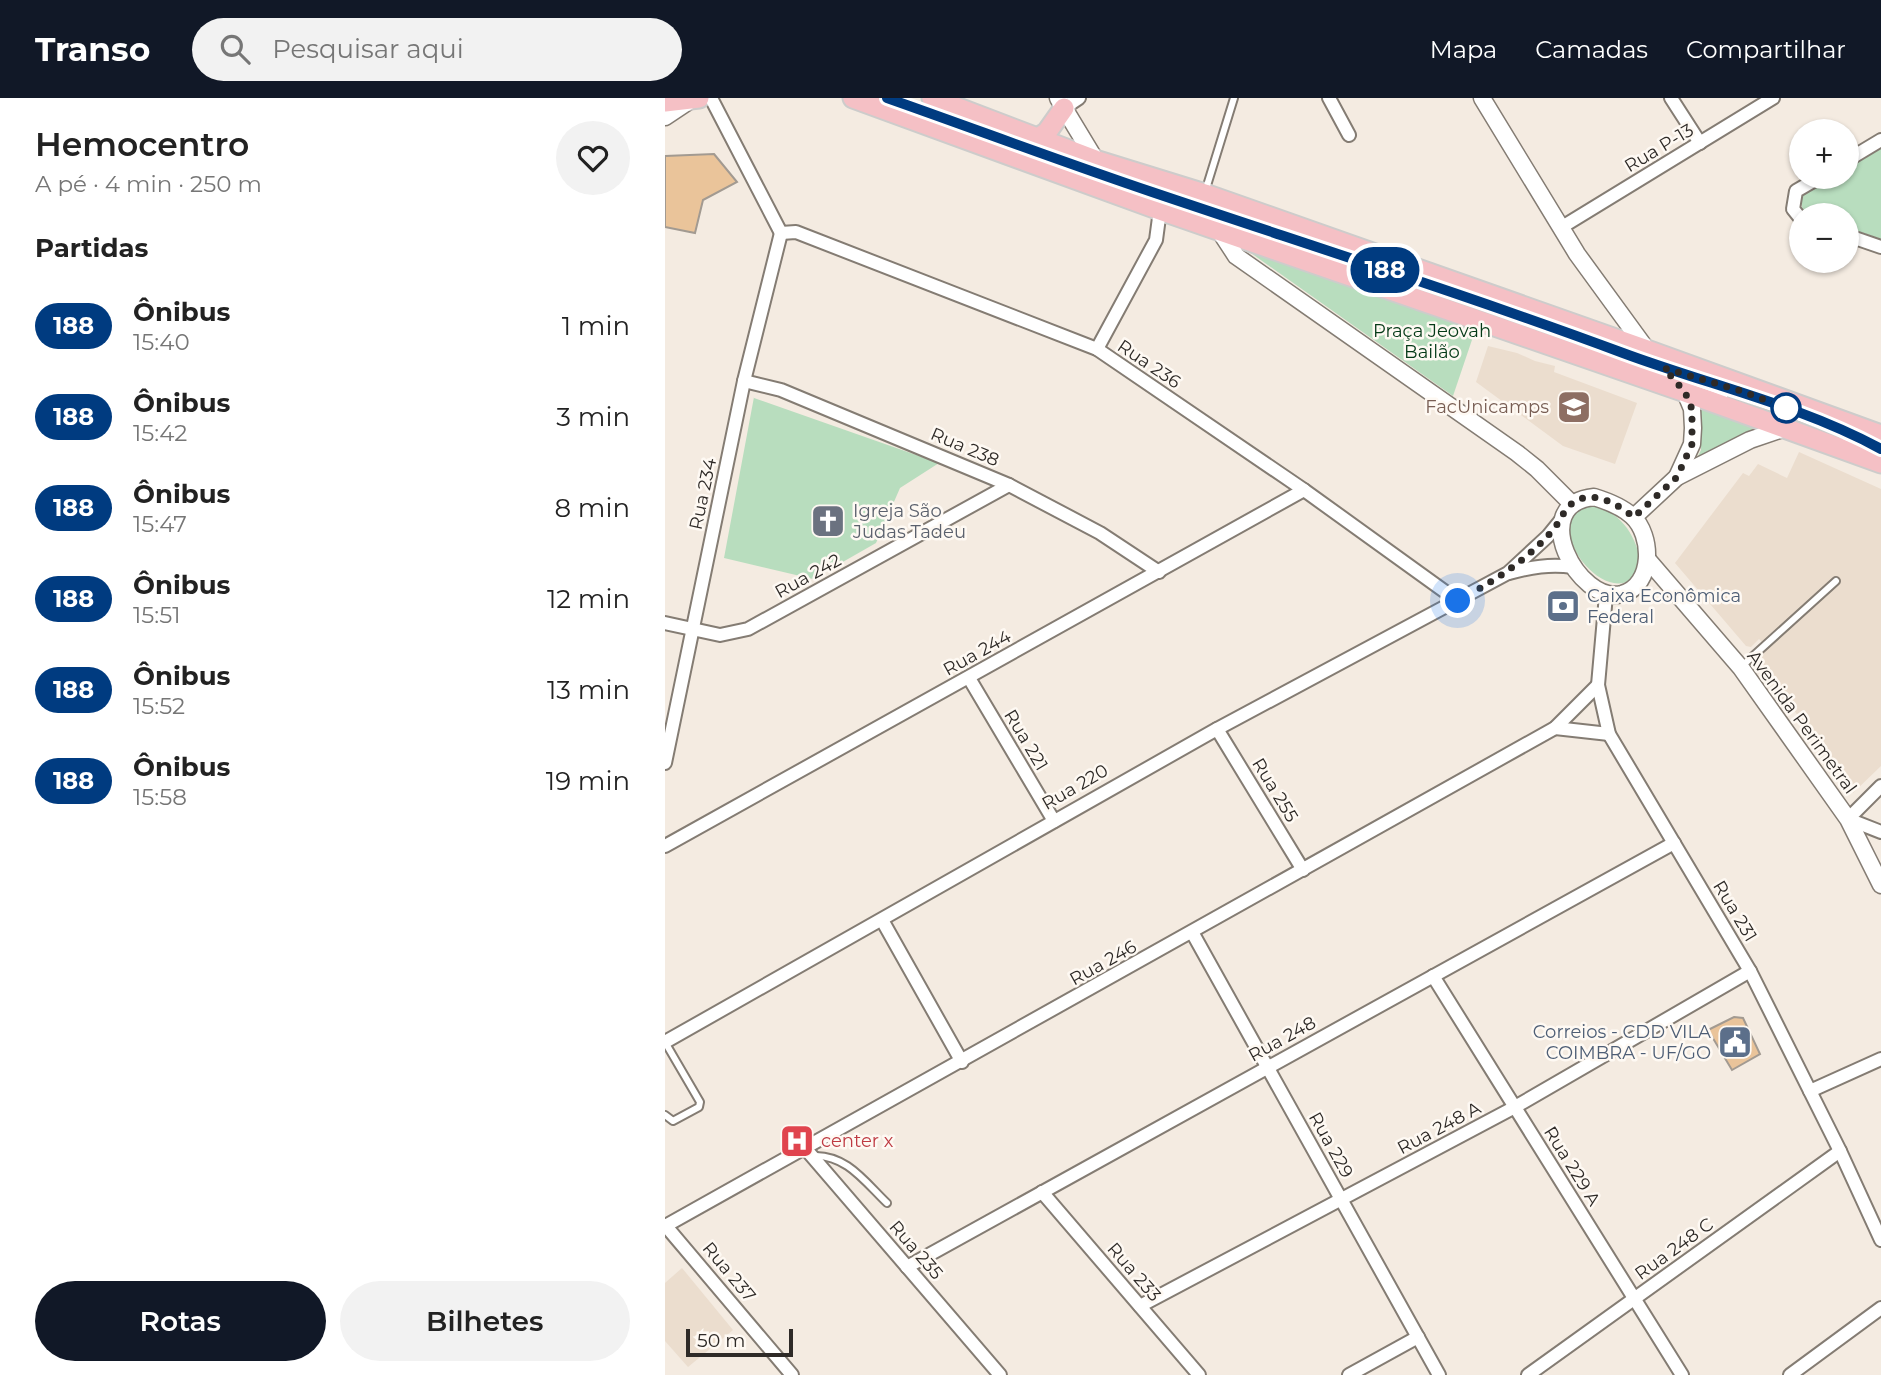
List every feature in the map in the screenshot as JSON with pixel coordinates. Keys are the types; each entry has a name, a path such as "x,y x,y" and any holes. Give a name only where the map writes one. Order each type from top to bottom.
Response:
{"main road":[{"path":"853,98 1160,210 1685,392 1794,427 1881,463"},
{"path":"932,98 1037,139 1100,168 1205,194 1881,435"},
{"path":"665,102 694,99"},
{"path":"1037,139 1047,132 1067,101"}],"street":[{"path":"711,98 781,233"},
{"path":"1329,98 1349,135"},
{"path":"1482,98 1577,254 1647,350 1685,392 1692,409 1693,436 1677,477"},
{"path":"1671,98 1700,143"},
{"name":"Rua P-13","path":"1562,227 1773,98"},
{"path":"665,117 694,99"},
{"path":"1067,101 1116,194"},
{"path":"1859,153 1881,140"},
{"path":"1097,349 1156,240 1160,210"},
{"path":"1219,230 1236,256 1517,453 1571,503"},
{"name":"Rua 236","path":"781,233 796,232 1097,349 1304,490 1458,601"},
{"name":"Rua 234","path":"665,764 744,381 781,233"},
{"path":"1859,239 1881,247"},
{"name":"Rua 238","path":"744,381 781,390 1009,485 1100,533 1159,572"},
{"path":"1634,517 1677,477 1751,440 1794,427"},
{"name":"Rua 242","path":"665,623 720,635 748,629 1009,485"},
{"name":"Rua 244","path":"665,846 1304,490"},
{"path":"1594,497 1608,501 1634,517 1640,527 1648,560 1640,579 1631,590 1621,594 1607,594 1593,588 1573,567 1564,547 1561,520 1565,510 1581,498 1594,497"},
{"name":"Rua 220","path":"1509,573 1561,520"},
{"name":"Avenida Perimetral","path":"1648,560 1741,668 1848,819 1881,885"},
{"name":"Rua 220","path":"665,1042 1217,729 1509,573 1536,566 1573,567"},
{"name":"Rua 231","path":"1607,594 1598,685 1609,733 1750,971 1840,1151 1881,1240"},
{"name":"Rua 221","path":"968,678 1054,821"},
{"name":"Rua 246","path":"666,1225 808,1152 962,1062 1555,728 1598,685"},
{"path":"1555,728 1609,733"},
{"name":"Rua 255","path":"1217,729 1303,870"},
{"path":"1881,786 1848,819 1881,832"},
{"name":"Rua 248","path":"907,1266 1674,843"},
{"path":"882,920 962,1062"},
{"name":"Rua 229","path":"1192,932 1439,1375"},
{"name":"Rua 248 A","path":"1140,1306 1515,1108 1750,971"},
{"name":"Rua 229 A","path":"1433,976 1682,1375"},
{"path":"1809,1091 1881,1059"},
{"name":"Rua 248 C","path":"1528,1375 1840,1151"},
{"name":"Rua 235","path":"808,1152 1000,1375"},
{"name":"Rua 233","path":"1042,1192 1199,1375"},
{"name":"Rua 237","path":"666,1225 792,1375"},
{"path":"1790,1375 1881,1308"},
{"path":"1349,1375 1418,1337"}],"lane":[{"path":"887,98 1100,168 1664,368 1741,391 1843,428 1881,450"},
{"path":"1205,194 1234,98"},
{"path":"1664,368 1738,402"},
{"path":"1794,427 1828,435"},
{"path":"1839,438 1881,450"},
{"path":"1741,668 1836,581"},
{"path":"665,1042 700,1102 699,1107 673,1121 665,1115"},
{"path":"808,1152 831,1156 850,1166 887,1203"}],"shaded area":[{"name":"FacUnicamps","path":"1488,346 1555,366 1554,372 1637,403 1615,464 1563,446 1476,382"},
{"path":"1799,452 1881,489 1881,766 1853,793 1759,661 1759,657 1770,645 1759,639 1751,647 1746,646 1675,563 1743,473 1749,476 1758,464 1787,478"},
{"path":"682,1268 733,1330 688,1367 665,1341 665,1283"}],"green space":[{"path":"1881,147 1881,239 1859,231 1859,203 1801,203 1800,195 1810,189 1859,189 1859,160"},
{"name":"Praça Jeovah Bailão","path":"1241,246 1478,322 1453,396"},
{"path":"754,397 939,463 900,488 876,543 813,579 724,558"},
{"path":"1701,405 1762,425 1694,464 1701,450"},
{"path":"1589,505 1610,512 1632,536 1637,546 1641,568 1630,580 1617,583 1603,579 1590,570 1579,556 1572,541 1570,526 1575,514"}],"building":[{"path":"714,154 737,182 703,200 695,233 665,227 665,156"},
{"path":"1743,393 1829,424 1826,431 1740,401"},
{"name":"Correios - CDD VILA COIMBRA - UF/GO","path":"1734,1017 1743,1018 1760,1054 1732,1070 1708,1030"}],"bus line":[{"name":"188","path":"887,98 1150,191 1547,325 1664,368 1741,391 1843,428 1881,449"}],"place":[{"name":"FacUnicamps","path":"1574,407"},
{"name":"Igreja São Judas Tadeu","path":"828,521"},
{"name":"Caixa Econômica Federal","path":"1563,606"},
{"name":"Correios - CDD VILA COIMBRA - UF/GO","path":"1735,1042"},
{"name":"center x","path":"797,1141"}],"route":[{"path":"1458,601 1509,573 1548,536 1571,503 1581,498 1594,497 1608,501 1634,517 1677,477 1692,444 1692,409 1685,392 1664,368 1741,391 1792,410 1786,408"}]}
